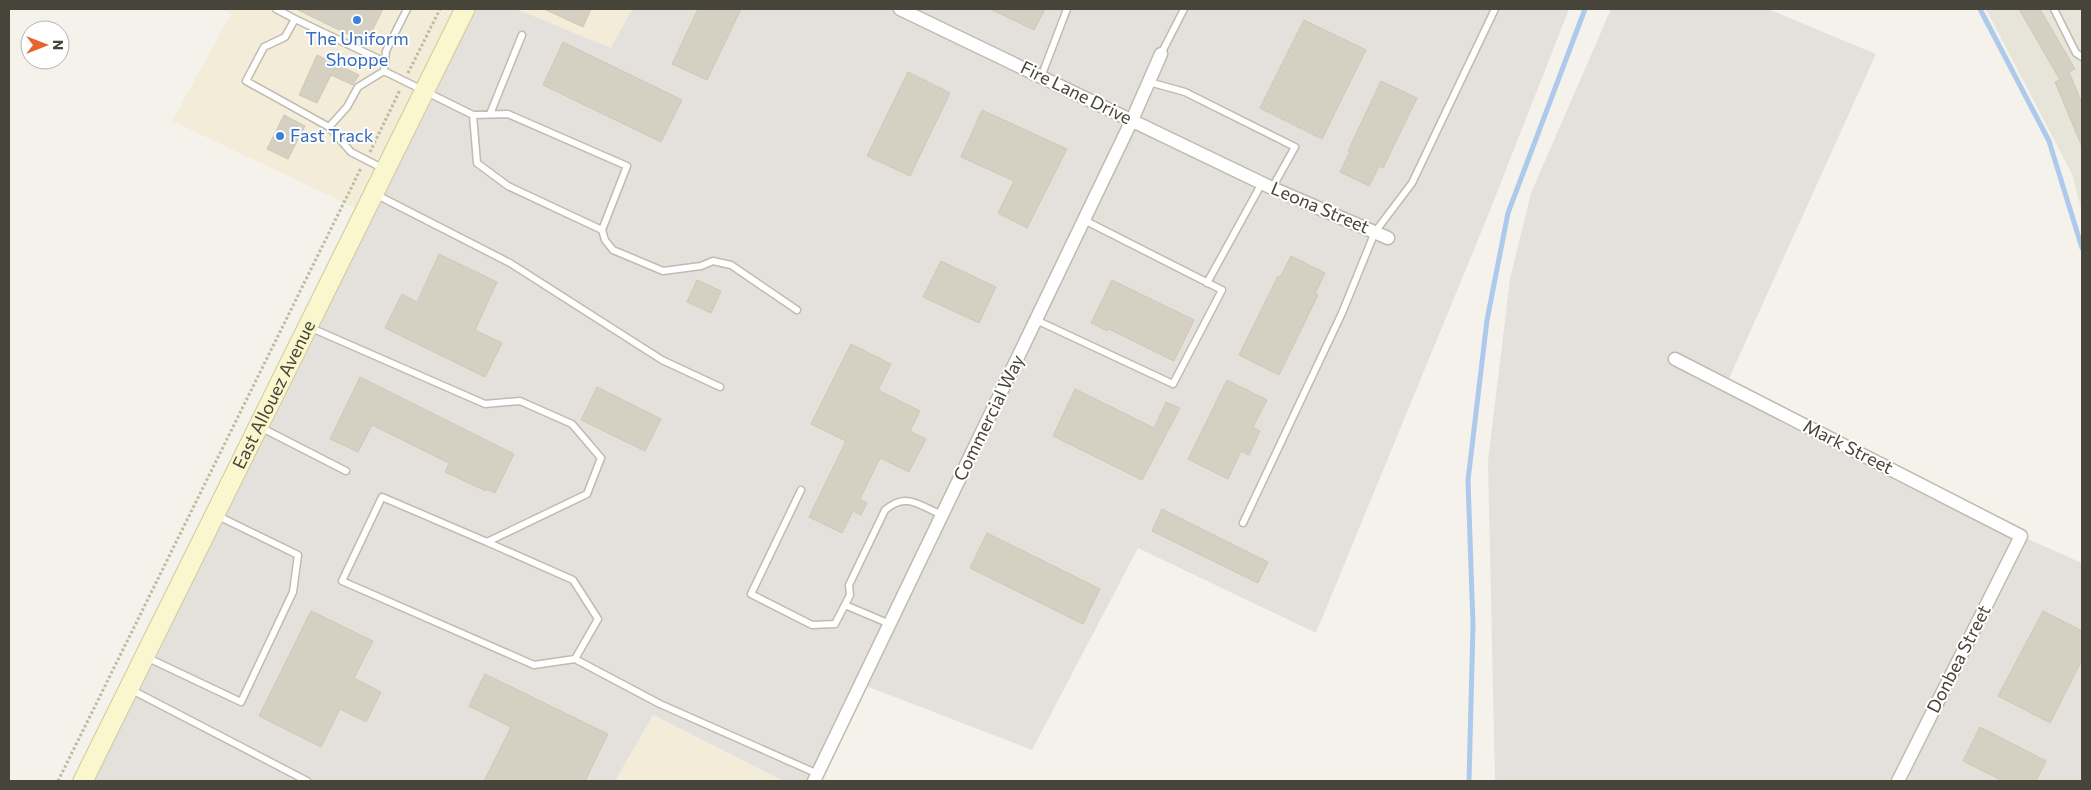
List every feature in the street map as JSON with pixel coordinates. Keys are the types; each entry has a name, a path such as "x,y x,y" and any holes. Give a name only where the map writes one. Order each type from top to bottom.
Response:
{"street":[{"name":"East Allouez Avenue","path":"83,781 465,9"},
{"name":"Fire Lane Drive","path":"900,9 1262,183"},
{"name":"Commercial Way","path":"816,778 1162,54"},
{"name":"Leona Street","path":"1262,183 1388,238"},
{"name":"Mark Street","path":"1675,359 2021,536"},
{"name":"Donbea Street","path":"1898,781 2021,536"}],"lane":[{"path":"276,9 385,62"},
{"path":"329,127 347,106 358,87 384,70 386,51 407,9"},
{"path":"1041,77 1067,9"},
{"path":"1162,54 1184,9"},
{"path":"1243,524 1342,313 1375,232 1412,183 1495,9"},
{"path":"2054,9 2076,53 2082,57"},
{"path":"295,19 285,37 264,47 246,81 329,127 351,152 385,170"},
{"path":"490,114 522,35"},
{"path":"384,70 473,115 508,114 627,166 602,230 605,240 613,250 664,271 701,266 713,261 731,264 798,310"},
{"path":"1149,82 1185,92 1295,147 1262,183 1207,282"},
{"path":"473,115 477,163 508,186 602,230"},
{"path":"374,193 510,263 662,360 720,387"},
{"path":"1036,320 1173,384 1222,290 1084,220"},
{"path":"308,326 485,404 520,401 572,424 601,458 587,494 487,542"},
{"path":"258,426 346,471"},
{"path":"801,490 751,594 812,625 835,624 850,594 848,585 885,510 894,502 905,499 942,515"},
{"path":"576,659 598,619 573,580 382,497 342,581 534,665 576,659 660,704 816,778"},
{"path":"145,656 241,702 293,592 298,554 215,514"},
{"path":"845,605 890,624"},
{"path":"128,689 308,781"}],"path":[{"path":"58,781 440,9"}],"shaded area":[{"path":"223,9 465,9 364,212 172,121 231,14"},
{"path":"465,9 516,9 611,48 632,9 1569,9 1487,218 1316,633 1138,548 1032,750 861,684 814,781 784,781 653,715 615,781 83,781"},
{"path":"516,9 632,9 611,48"},
{"path":"1611,9 1768,9 1876,54 1726,385 2021,536 2082,563 2082,781 1495,781 1488,461 1510,279 1531,193"},
{"path":"1986,9 2082,9 2082,212 2072,174"},
{"path":"652,715 784,781 615,781"}],"building":[{"path":"296,9 383,9 366,43"},
{"path":"544,9 591,9 583,27"},
{"path":"698,9 741,9 707,80 672,64"},
{"path":"990,9 1045,9 1034,30"},
{"path":"2019,9 2040,9 2075,69 2069,72 2082,103 2082,147 2055,82 2060,80"},
{"path":"1304,20 1366,50 1322,139 1260,108"},
{"path":"563,42 682,100 661,142 543,85"},
{"path":"317,55 359,75 353,85 331,75 317,103 299,95"},
{"path":"908,72 950,93 910,176 867,156"},
{"path":"1381,81 1417,98 1383,168 1379,166 1369,186 1340,172"},
{"path":"982,110 1067,149 1027,228 998,213 1014,181 961,157"},
{"path":"284,115 305,126 288,159 267,149"},
{"path":"439,254 497,282 475,330 502,343 485,377 385,328 402,294 417,302"},
{"path":"1291,256 1325,273 1315,294 1318,295 1279,375 1239,355 1278,276 1280,277"},
{"path":"941,261 996,287 979,323 923,297"},
{"path":"697,280 721,291 711,313 687,302"},
{"path":"1112,280 1194,320 1174,361 1109,329 1107,331 1091,323"},
{"path":"851,344 891,364 878,390 920,411 910,431 926,439 909,472 880,458 860,499 867,503 861,515 853,511 842,533 809,517 846,441 811,424"},
{"path":"360,377 514,454 495,493 487,489 486,491 445,472 449,463 372,425 358,452 330,439"},
{"path":"1227,380 1267,400 1253,427 1260,431 1249,455 1241,451 1228,479 1188,459"},
{"path":"597,387 661,419 645,451 581,420"},
{"path":"1075,389 1154,428 1166,402 1180,408 1142,480 1053,436"},
{"path":"1162,509 1268,562 1258,583 1152,531"},
{"path":"987,533 1100,589 1083,624 970,568"},
{"path":"311,611 373,641 354,678 381,692 366,722 340,709 321,747 259,716"},
{"path":"2043,611 2082,631 2082,660 2050,723 1998,696"},
{"path":"485,674 608,734 585,781 484,781 511,727 469,706"},
{"path":"1980,727 2046,761 2036,781 2003,781 1963,761"}],"waterway":[{"path":"1469,781 1473,625 1468,480 1487,320 1508,213 1585,9"},
{"path":"1980,9 2049,141 2082,248"}],"place":[{"name":"The Uniform Shoppe","path":"357,20"},
{"name":"Fast Track","path":"280,136"}]}
